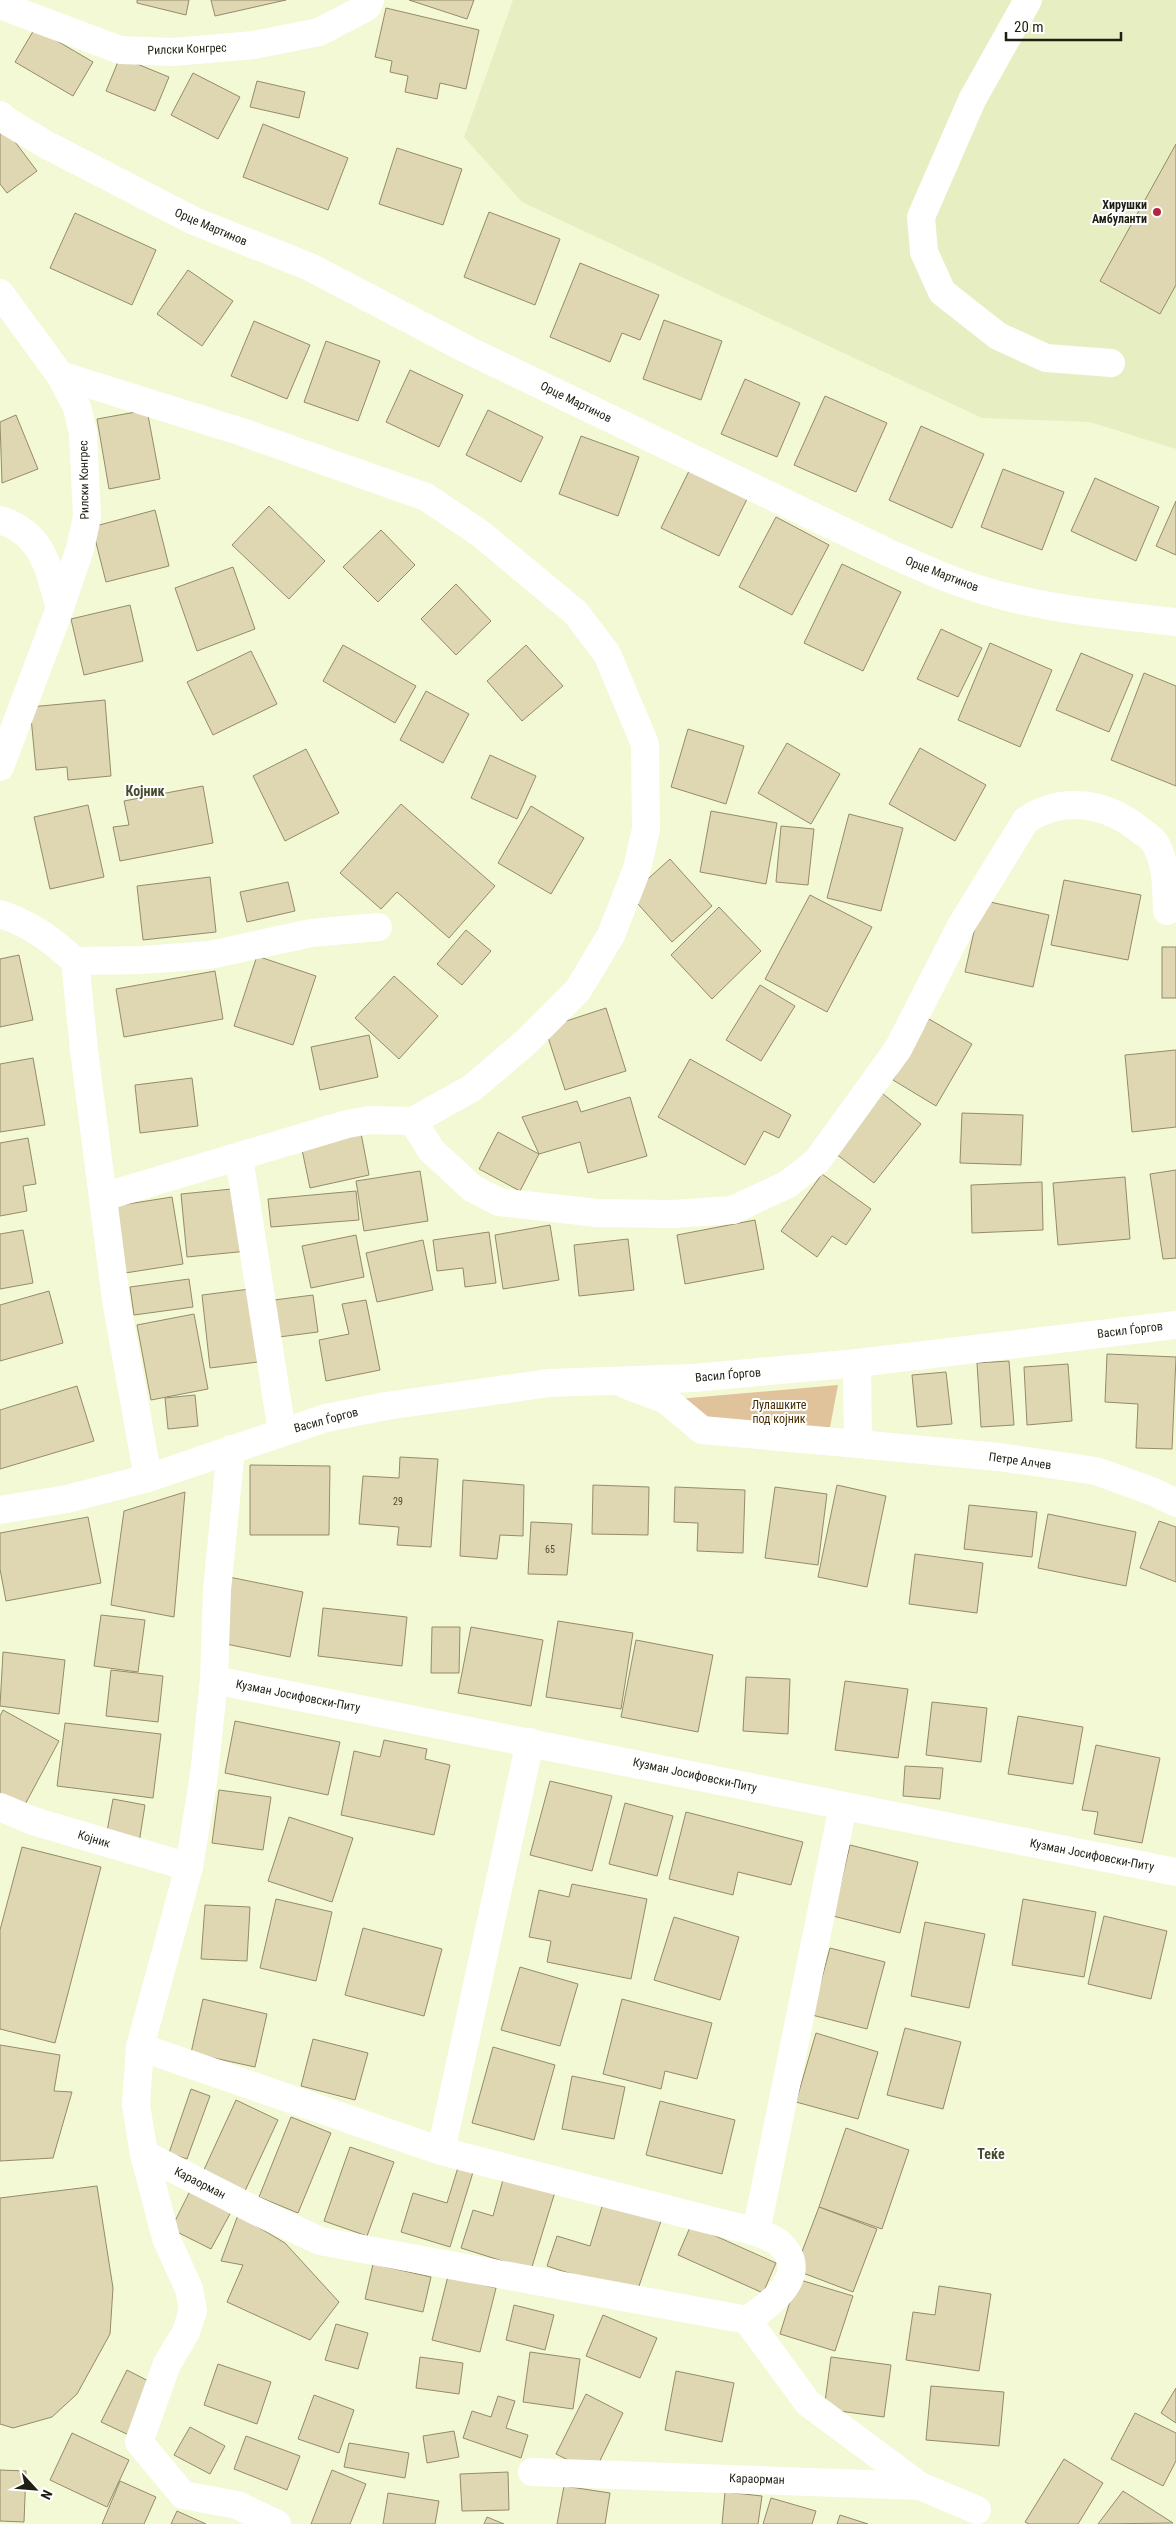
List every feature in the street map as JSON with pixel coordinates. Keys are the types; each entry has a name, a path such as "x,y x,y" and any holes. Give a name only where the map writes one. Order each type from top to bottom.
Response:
{"street":[{"name":"Рилски Конгрес","path":"0,6 120,50 173,52 254,45 319,32 367,7 370,0"},
{"path":"1028,0 972,100 921,217 924,252 942,292 998,336 1046,358 1111,363"},
{"name":"Орце Мартинов","path":"0,115 45,144 194,222 310,267 468,350 889,553 953,581 1008,597 1095,613 1176,622"},
{"name":"Рилски Конгрес","path":"0,293 60,375 77,407 84,433 87,517 80,549 60,608 0,767"},
{"path":"60,375 242,432 426,496 481,534 576,613 607,654 645,744 646,829 637,868 611,935 578,990 526,1042 472,1088 413,1121 370,1120 347,1124 103,1197"},
{"path":"0,520 20,528 38,544 47,564 60,608"},
{"path":"413,1121 431,1150 472,1188 499,1202 596,1213 672,1214 733,1210 788,1184 817,1161 898,1049 962,924 1026,820 1041,809 1068,804 1102,808 1132,824 1154,842 1164,864 1167,911"},
{"path":"8,916 52,940 75,960 142,960 210,955 311,933 378,927"},
{"path":"75,960 116,1300 148,1478"},
{"name":"Васил Ѓоргов","path":"239,1157 282,1432"},
{"name":"Васил Ѓоргов","path":"0,1510 67,1500 148,1478 231,1448 326,1418 386,1406 549,1383 694,1378 857,1363 1176,1325"},
{"path":"857,1363 858,1444"},
{"name":"Петре Алчев","path":"616,1381 666,1400 702,1430 999,1457 1096,1471 1176,1502"},
{"path":"231,1448 217,1590 214,1680 204,1775 189,1867 140,2047 136,2105 144,2154 166,2238 189,2289 193,2310 186,2332 167,2364 139,2442 183,2495 237,2505 278,2524"},
{"name":"Кузман Јосифовски-Питу","path":"214,1680 1176,1872"},
{"path":"441,2151 530,1742"},
{"path":"756,2232 843,1806"},
{"name":"Којник","path":"0,1808 33,1821 189,1867"},
{"path":"140,2047 441,2151 756,2232 780,2243 788,2254 792,2265 791,2278 782,2292 768,2306 747,2320 808,2404 920,2486"},
{"name":"Караорман","path":"144,2154 256,2212 320,2241 747,2320"},
{"name":"Караорман","path":"532,2472 920,2486 977,2510"}],"shaded area":[{"path":"513,0 1176,0 1176,449 1090,422 982,418 522,202 464,137"}],"green space":[{"name":"Лулашките под којник","path":"838,1385 830,1427 772,1435 702,1430 666,1400"}],"building":[{"path":"137,0 189,0 186,15 137,3"},
{"path":"211,0 286,0 215,16"},
{"path":"409,0 474,0 467,19"},
{"path":"386,8 479,30 466,89 440,83 437,99 405,92 408,76 390,72 392,61 375,57"},
{"path":"35,28 93,62 73,96 15,62"},
{"path":"120,57 169,77 155,111 106,91"},
{"path":"193,73 240,97 218,139 171,115"},
{"path":"257,81 305,92 299,118 250,107"},
{"path":"0,122 37,171 7,193 0,184"},
{"path":"263,124 348,158 328,210 243,177"},
{"name":"Хирушки Амбуланти","path":"1176,144 1176,285 1160,314 1100,281"},
{"path":"397,148 462,169 443,225 379,204"},
{"path":"489,212 560,239 535,305 464,277"},
{"path":"75,213 156,250 132,305 50,268"},
{"path":"580,263 659,295 640,340 622,333 610,362 550,337"},
{"path":"188,270 233,301 202,346 157,314"},
{"path":"664,320 722,341 701,400 643,379"},
{"path":"254,321 310,345 287,399 231,376"},
{"path":"326,341 380,361 358,421 304,402"},
{"path":"410,370 463,395 439,447 386,422"},
{"path":"745,379 800,403 777,457 721,434"},
{"path":"825,396 887,423 856,492 794,465"},
{"path":"147,410 160,479 109,489 97,419"},
{"path":"488,410 543,437 521,482 466,455"},
{"path":"16,415 38,469 2,483 0,422"},
{"path":"921,426 984,454 952,528 889,500"},
{"path":"581,436 639,457 618,516 559,494"},
{"path":"1003,469 1064,492 1042,550 981,527"},
{"path":"689,471 747,499 719,556 661,528"},
{"path":"1095,478 1159,507 1136,561 1071,531"},
{"path":"1176,501 1176,555 1156,546"},
{"path":"269,506 325,561 289,599 232,545"},
{"path":"155,510 169,566 106,582 92,527"},
{"path":"776,517 829,545 792,615 739,587"},
{"path":"381,530 415,565 378,602 343,567"},
{"path":"842,564 901,592 863,671 804,643"},
{"path":"233,567 255,629 197,651 175,588"},
{"path":"456,584 491,621 456,655 421,619"},
{"path":"130,605 143,661 84,675 71,619"},
{"path":"941,629 982,648 958,697 917,679"},
{"path":"990,643 1052,670 1020,747 958,720"},
{"path":"343,645 416,686 395,723 323,681"},
{"path":"526,645 563,686 522,721 487,681"},
{"path":"251,651 277,704 213,735 187,682"},
{"path":"1081,653 1133,675 1109,732 1056,710"},
{"path":"1144,673 1176,686 1176,786 1111,760"},
{"path":"426,691 469,714 443,763 400,740"},
{"path":"105,700 111,776 68,780 67,767 36,770 30,707"},
{"path":"688,729 744,746 726,804 671,787"},
{"path":"787,743 840,774 811,824 758,793"},
{"path":"920,748 986,785 955,841 889,804"},
{"path":"306,749 339,813 285,841 253,776"},
{"path":"490,755 536,776 517,819 471,798"},
{"path":"203,786 213,843 120,861 113,827 129,825 124,801"},
{"path":"401,804 495,886 449,938 397,892 381,909 340,873"},
{"path":"88,805 104,877 50,889 34,817"},
{"path":"531,806 584,838 551,894 498,863"},
{"path":"711,811 777,823 766,884 700,872"},
{"path":"849,814 903,828 881,911 827,898"},
{"path":"781,826 814,829 808,885 776,882"},
{"path":"670,859 712,906 672,942 630,895"},
{"path":"210,877 216,932 143,940 137,886"},
{"path":"1064,880 1141,895 1128,960 1051,945"},
{"path":"288,882 295,911 247,922 240,892"},
{"path":"810,895 872,927 827,1012 765,979"},
{"path":"981,900 1049,915 1033,987 965,972"},
{"path":"719,907 761,951 712,999 671,955"},
{"path":"466,930 491,951 462,985 437,964"},
{"path":"1162,947 1176,947 1176,998 1162,998"},
{"path":"19,955 33,1020 0,1027 0,959"},
{"path":"257,956 316,976 293,1045 234,1026"},
{"path":"215,971 223,1019 124,1037 116,989"},
{"path":"394,976 438,1016 399,1059 355,1018"},
{"path":"760,985 795,1006 761,1061 726,1040"},
{"path":"606,1008 626,1071 565,1090 545,1028"},
{"path":"929,1019 972,1044 936,1106 893,1080"},
{"path":"369,1035 378,1077 320,1090 311,1047"},
{"path":"1176,1050 1176,1127 1132,1132 1125,1055"},
{"path":"33,1058 45,1125 0,1132 0,1064"},
{"path":"690,1059 791,1115 779,1138 764,1131 745,1165 658,1117"},
{"path":"192,1078 198,1126 140,1133 135,1085"},
{"path":"878,1090 921,1124 874,1183 831,1150"},
{"path":"630,1097 647,1156 588,1173 580,1142 539,1154 522,1117 577,1101 581,1112"},
{"path":"962,1113 1023,1115 1021,1165 960,1163"},
{"path":"360,1128 369,1175 310,1188 300,1140"},
{"path":"498,1132 539,1154 520,1191 479,1169"},
{"path":"28,1138 36,1184 23,1186 27,1211 0,1216 0,1143"},
{"path":"1176,1170 1176,1258 1163,1259 1150,1174"},
{"path":"420,1171 428,1221 364,1231 356,1181"},
{"path":"822,1174 871,1209 846,1245 832,1236 817,1257 781,1231"},
{"path":"1125,1177 1130,1239 1058,1245 1053,1183"},
{"path":"1042,1182 1043,1230 972,1233 971,1185"},
{"path":"242,1188 248,1251 187,1257 181,1194"},
{"path":"356,1191 359,1220 271,1227 268,1199"},
{"path":"172,1197 183,1264 125,1273 115,1206"},
{"path":"755,1220 764,1269 685,1284 677,1235"},
{"path":"550,1225 559,1280 503,1289 495,1235"},
{"path":"23,1230 33,1283 0,1289 0,1234"},
{"path":"489,1232 496,1283 465,1287 463,1268 437,1271 433,1240"},
{"path":"356,1235 364,1277 311,1288 302,1246"},
{"path":"628,1239 634,1290 579,1296 574,1245"},
{"path":"423,1240 433,1290 377,1302 366,1253"},
{"path":"189,1279 193,1307 134,1315 130,1287"},
{"path":"250,1289 258,1362 210,1368 202,1295"},
{"path":"49,1291 63,1343 0,1361 0,1305"},
{"path":"313,1295 318,1332 279,1337 274,1300"},
{"path":"366,1300 380,1370 326,1381 319,1340 349,1334 342,1304"},
{"path":"194,1314 208,1389 151,1400 137,1325"},
{"path":"1107,1354 1176,1357 1172,1449 1136,1448 1138,1404 1105,1402"},
{"path":"1009,1361 1014,1425 981,1427 977,1363"},
{"path":"1068,1364 1072,1421 1027,1425 1024,1367"},
{"path":"946,1372 952,1424 917,1427 912,1375"},
{"path":"77,1386 94,1441 0,1469 0,1410"},
{"path":"195,1395 198,1426 168,1429 165,1398"},
{"path":"400,1457 438,1459 431,1547 397,1545 399,1527 359,1524 363,1476 399,1478"},
{"path":"250,1465 330,1466 329,1535 250,1535"},
{"path":"463,1480 524,1485 523,1536 500,1535 497,1559 460,1556"},
{"path":"593,1485 649,1487 648,1535 592,1534"},
{"path":"837,1485 886,1496 867,1587 818,1577"},
{"path":"675,1487 745,1490 743,1553 697,1551 698,1523 674,1522"},
{"path":"775,1487 827,1494 818,1565 765,1558"},
{"path":"185,1492 174,1617 111,1605 124,1511"},
{"path":"969,1505 1037,1512 1032,1557 964,1549"},
{"path":"1048,1514 1136,1532 1126,1586 1038,1568"},
{"path":"88,1517 101,1583 6,1601 0,1569 0,1533"},
{"path":"1159,1521 1176,1527 1176,1582 1140,1568"},
{"path":"531,1522 572,1524 567,1575 528,1574"},
{"path":"915,1554 983,1563 977,1613 909,1604"},
{"path":"229,1577 303,1592 290,1657 216,1642"},
{"path":"323,1608 407,1617 402,1666 318,1656"},
{"path":"101,1615 145,1620 138,1672 94,1666"},
{"path":"558,1621 633,1633 621,1709 546,1697"},
{"path":"432,1627 460,1627 459,1673 431,1673"},
{"path":"471,1627 543,1640 531,1706 458,1693"},
{"path":"636,1640 713,1655 698,1732 621,1717"},
{"path":"3,1652 65,1660 59,1714 0,1706"},
{"path":"111,1670 163,1676 158,1722 106,1716"},
{"path":"746,1677 790,1679 788,1734 743,1731"},
{"path":"845,1681 908,1689 898,1758 835,1750"},
{"path":"932,1702 987,1708 981,1762 926,1755"},
{"path":"3,1710 59,1741 21,1812 0,1801 0,1716"},
{"path":"1018,1716 1083,1727 1073,1784 1008,1774"},
{"path":"235,1721 340,1742 328,1795 225,1773"},
{"path":"65,1723 161,1734 153,1798 57,1786"},
{"path":"384,1740 427,1749 425,1759 450,1765 434,1835 341,1815 354,1751 380,1757"},
{"path":"1096,1745 1160,1758 1142,1843 1094,1834 1098,1812 1082,1810"},
{"path":"905,1766 943,1768 940,1799 903,1796"},
{"path":"550,1781 612,1796 592,1871 530,1855"},
{"path":"219,1790 271,1797 263,1850 212,1843"},
{"path":"113,1799 145,1805 139,1843 106,1837"},
{"path":"625,1803 673,1816 657,1876 609,1864"},
{"path":"686,1812 803,1842 791,1885 738,1872 733,1895 669,1879"},
{"path":"289,1817 353,1838 332,1902 268,1881"},
{"path":"850,1845 918,1862 900,1933 833,1916"},
{"path":"22,1847 101,1867 55,2043 0,2029 0,1930"},
{"path":"572,1884 647,1899 631,1979 547,1962 551,1941 529,1937 539,1890 569,1897"},
{"path":"276,1899 332,1912 316,1981 260,1968"},
{"path":"1023,1899 1096,1912 1084,1977 1012,1965"},
{"path":"205,1905 250,1907 247,1961 201,1959"},
{"path":"1104,1916 1167,1931 1151,1999 1088,1984"},
{"path":"674,1917 739,1937 720,2000 654,1980"},
{"path":"925,1922 985,1934 969,2008 911,1996"},
{"path":"363,1928 442,1949 424,2016 345,1995"},
{"path":"830,1948 885,1962 867,2029 812,2015"},
{"path":"520,1967 578,1984 560,2046 501,2030"},
{"path":"203,1999 267,2014 255,2067 191,2053"},
{"path":"622,1999 712,2023 697,2079 665,2071 661,2089 603,2074"},
{"path":"905,2028 961,2042 943,2109 887,2095"},
{"path":"816,2033 878,2052 858,2119 796,2102"},
{"path":"313,2039 368,2053 355,2100 301,2086"},
{"path":"0,2045 60,2055 54,2091 72,2092 53,2158 0,2161"},
{"path":"493,2047 555,2065 534,2140 472,2123"},
{"path":"572,2076 625,2087 614,2139 562,2129"},
{"path":"191,2089 210,2096 187,2159 169,2153"},
{"path":"236,2100 278,2120 244,2193 202,2174"},
{"path":"660,2101 735,2120 722,2174 646,2155"},
{"path":"291,2117 331,2133 298,2213 259,2197"},
{"path":"846,2128 909,2150 882,2229 819,2207"},
{"path":"350,2147 394,2162 367,2236 324,2221"},
{"path":"459,2164 474,2169 450,2247 401,2232 413,2193 447,2203"},
{"path":"504,2176 555,2192 531,2270 461,2248 473,2210 493,2216"},
{"path":"97,2186 113,2288 110,2334 77,2394 52,2417 13,2428 0,2424 0,2198"},
{"path":"190,2191 231,2212 211,2249 171,2229"},
{"path":"604,2200 662,2218 636,2295 547,2266 557,2236 590,2246"},
{"path":"819,2207 877,2229 853,2292 795,2270"},
{"path":"238,2215 285,2243 339,2302 310,2340 227,2302 243,2265 221,2261"},
{"path":"691,2225 776,2263 763,2293 678,2255"},
{"path":"373,2264 431,2277 423,2312 365,2299"},
{"path":"448,2276 496,2288 480,2352 432,2340"},
{"path":"797,2279 853,2296 835,2351 780,2334"},
{"path":"939,2286 991,2294 979,2371 906,2360 913,2312 935,2315"},
{"path":"514,2305 554,2315 545,2350 506,2340"},
{"path":"603,2315 657,2338 640,2378 586,2356"},
{"path":"336,2324 368,2333 358,2369 325,2360"},
{"path":"530,2352 580,2359 573,2409 523,2402"},
{"path":"420,2357 463,2363 459,2394 416,2388"},
{"path":"831,2357 891,2365 884,2417 824,2409"},
{"path":"218,2364 271,2382 257,2424 204,2405"},
{"path":"127,2370 156,2385 131,2436 101,2422"},
{"path":"676,2371 734,2383 722,2442 665,2430"},
{"path":"931,2386 1004,2392 999,2446 926,2440"},
{"path":"1176,2388 1176,2423 1161,2413"},
{"path":"586,2394 623,2413 594,2473 556,2454"},
{"path":"314,2395 354,2410 339,2453 298,2439"},
{"path":"498,2396 515,2401 506,2428 528,2435 521,2458 463,2438 472,2411 491,2417"},
{"path":"1135,2413 1176,2433 1176,2461 1163,2486 1111,2459"},
{"path":"190,2427 225,2446 210,2474 174,2455"},
{"path":"454,2431 459,2457 427,2463 423,2436"},
{"path":"72,2433 129,2460 107,2507 50,2480"},
{"path":"246,2436 300,2456 287,2490 234,2469"},
{"path":"349,2443 409,2453 405,2478 344,2467"},
{"path":"1064,2459 1103,2483 1078,2524 1029,2524 1025,2522"},
{"path":"0,2470 26,2471 24,2522 0,2521"},
{"path":"332,2470 366,2484 350,2524 311,2524"},
{"path":"508,2472 509,2510 462,2511 460,2474"},
{"path":"120,2481 156,2497 144,2524 102,2524"},
{"path":"564,2486 610,2493 605,2524 557,2524"},
{"path":"1123,2491 1173,2523 1098,2524"},
{"path":"725,2492 762,2496 758,2524 722,2524"},
{"path":"388,2493 439,2501 435,2524 383,2524"},
{"path":"771,2498 816,2511 812,2524 763,2524"},
{"path":"177,2511 206,2524 171,2524"},
{"path":"840,2515 868,2524 837,2524"},
{"path":"487,2517 504,2524 484,2524"}],"place":[{"name":"Хирушки Амбуланти","path":"1157,212"}],"district":[{"name":"Којник","path":"145,791"},
{"name":"Теќе","path":"991,2154"}]}
